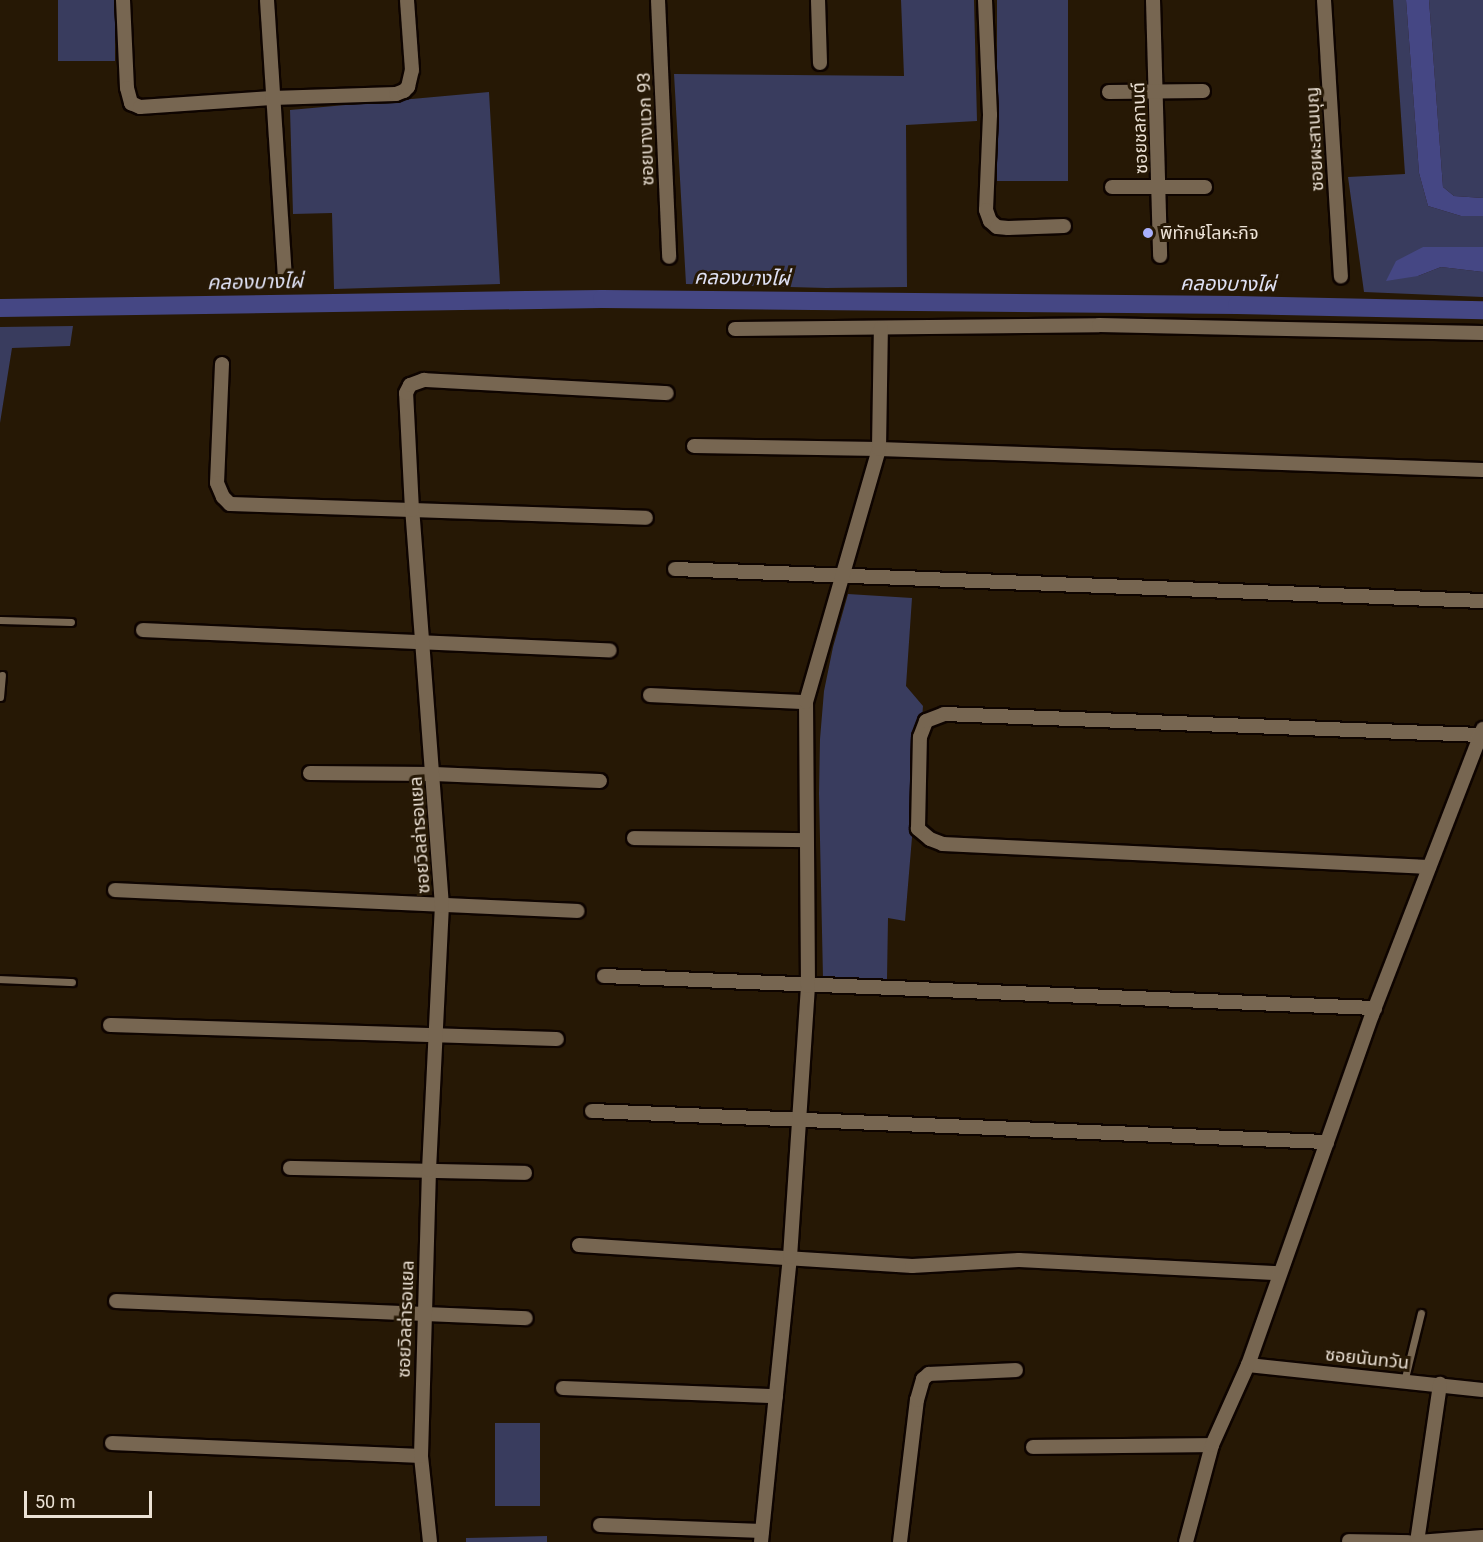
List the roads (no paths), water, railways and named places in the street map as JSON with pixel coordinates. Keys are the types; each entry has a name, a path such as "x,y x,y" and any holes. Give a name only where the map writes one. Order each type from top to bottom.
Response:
{"street":[{"path":"123,0 127,88 131,103 140,107 272,98 396,94 404,91 408,87 411,70 407,0"},
{"path":"267,0 285,279"},
{"name":"ซอยบางแวก 93","path":"658,0 669,257"},
{"path":"818,0 820,63"},
{"path":"985,0 990,115 986,210 990,221 997,227 1064,226"},
{"name":"ซอยชลกานต์","path":"1153,0 1160,188 1160,256"},
{"name":"ซอยผะสานบุญ","path":"1324,0 1341,276"},
{"path":"1110,92 1203,91"},
{"path":"1112,187 1205,187"},
{"path":"735,329 1099,325 1483,333"},
{"path":"600,1525 762,1537 790,1257 808,986 806,702 879,448 881,328"},
{"path":"222,364 217,483 230,504 646,518"},
{"name":"ซอยวิลล่ารอแยล","path":"430,1542 421,1456 423,1314 434,1037 442,906 424,642 412,510 406,393 410,385 424,380 667,393"},
{"path":"694,446 879,448 1483,470"},
{"path":"675,569 1483,601"},
{"path":"143,630 610,650"},
{"path":"650,695 806,702"},
{"path":"1186,1542 1212,1445 1248,1365 1375,1008 1482,732 944,714 926,721 920,737 918,829 930,839 943,844 1429,867"},
{"path":"310,773 434,774 600,781"},
{"path":"634,838 806,840"},
{"path":"115,890 578,911"},
{"path":"604,976 1375,1008"},
{"path":"110,1025 434,1037 557,1039"},
{"path":"592,1111 800,1122 1328,1142"},
{"path":"290,1168 525,1173"},
{"path":"579,1245 912,1266 1019,1260 1279,1273"},
{"path":"116,1301 526,1318"},
{"name":"ซอยนันทวัน","path":"1248,1365 1483,1390"},
{"path":"900,1542 917,1400 923,1379 929,1374 1016,1370"},
{"path":"1440,1384 1418,1542 1483,1537"},
{"path":"563,1388 776,1396"},
{"path":"112,1443 421,1456"},
{"path":"1034,1447 1212,1445"},
{"path":"1349,1541 1408,1542"}],"lane":[{"path":"0,620 71,622"},
{"path":"0,697 2,675"},
{"path":"0,979 72,982"},
{"path":"1404,1382 1421,1313"}],"waterway":[{"name":"คลองบางไผ่","path":"0,308 602,299 1237,305 1483,310"}],"place":[{"name":"พิทักษ์โลหะกิจ","path":"1148,233"}]}
